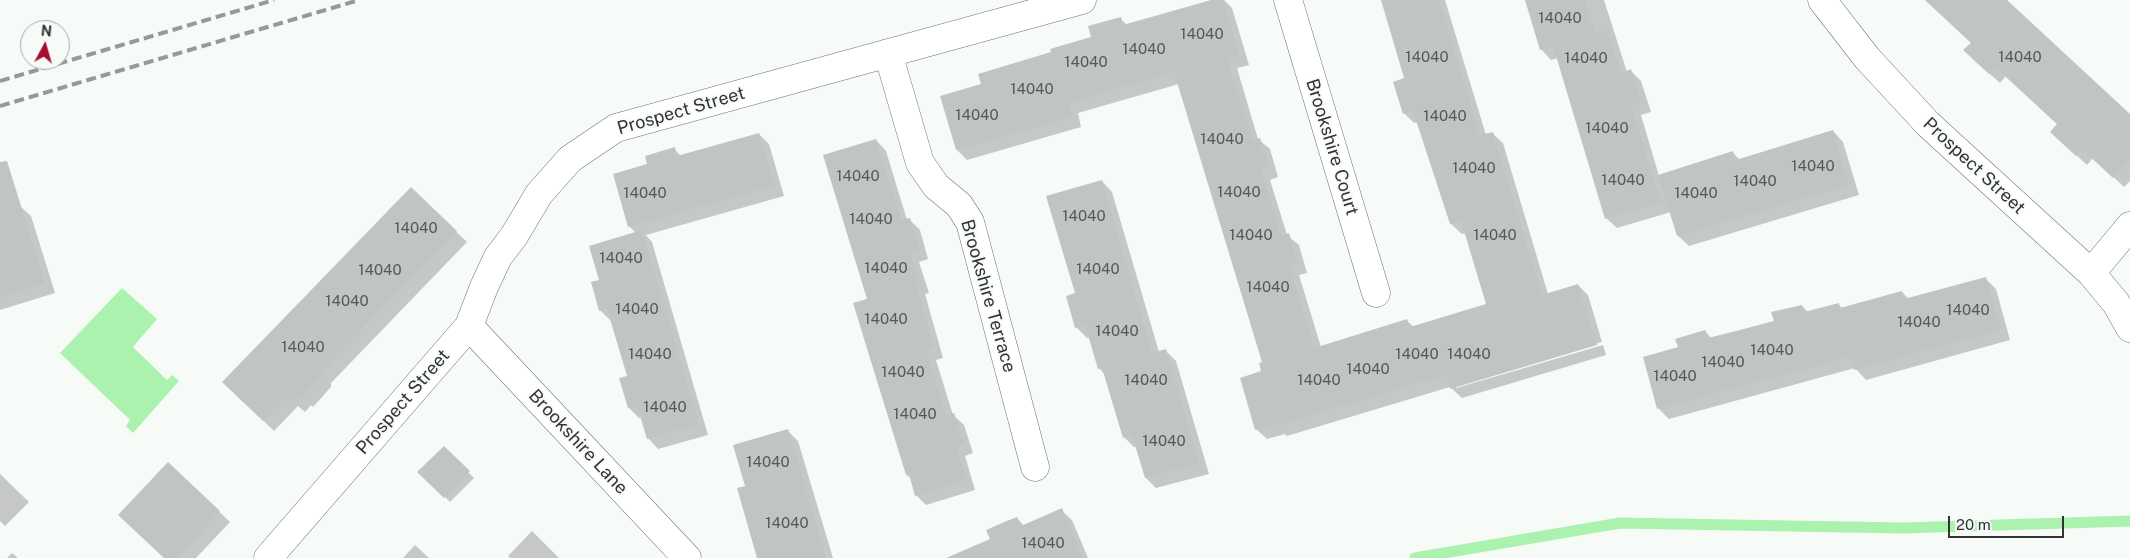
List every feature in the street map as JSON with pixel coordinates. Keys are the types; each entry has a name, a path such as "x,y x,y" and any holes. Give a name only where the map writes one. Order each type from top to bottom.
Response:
{"street":[{"name":"Prospect Street","path":"268,558 469,326 484,287 498,258 514,236 538,194 570,159 616,128 1082,0"},
{"name":"Brookshire Court","path":"1288,0 1376,294"},
{"name":"Prospect Street","path":"1822,0 1867,58 1928,124 2091,273 2116,303 2130,328"},
{"name":"Brookshire Terrace","path":"888,53 920,163 936,186 959,205 970,222 1035,467"},
{"path":"2091,273 2130,226"},
{"name":"Brookshire Lane","path":"469,326 687,558"}],"shaded area":[{"path":"122,288 157,319 133,347 167,380 172,375 179,381 133,433 126,426 130,420 60,353"}],"building":[{"path":"1211,0 1223,0 1239,54 1227,58 1252,140 1260,138 1269,167 1261,169 1281,235 1289,233 1298,263 1290,265 1314,348 1407,319 1410,327 1486,304 1461,221 1450,224 1413,111 1403,114 1393,82 1404,78 1381,0 1439,0 1480,135 1493,132 1542,295 1578,284 1597,345 1450,389 1446,375 1276,426 1275,423 1255,430 1240,378 1261,371 1259,363 1262,362 1174,72 1068,103 1072,117 956,150 940,96 981,84 978,74 1051,52 1050,49 1091,37 1088,26 1121,17 1123,25"},
{"path":"1525,0 1585,0 1595,33 1607,30 1621,73 1631,69 1641,102 1631,105 1661,202 1605,219 1553,46 1540,50"},
{"path":"1925,0 2007,0 2130,114 2130,160 2113,178 2082,149 2076,156 2050,132 2057,124 1995,67 1989,74 1963,50 1971,43"},
{"path":"1833,130 1849,185 1677,236 1658,175 1733,151 1736,160"},
{"path":"759,133 774,186 628,227 613,174 647,164 645,156 675,147 677,156"},
{"path":"876,139 901,220 910,218 919,249 910,252 919,283 916,284 934,348 926,350 946,415 954,413 964,443 956,446 966,480 915,496 909,474 906,475 853,303 867,299 823,155"},
{"path":"7,161 45,283 0,297 0,162"},
{"path":"1102,180 1152,353 1166,349 1199,463 1145,478 1132,435 1123,438 1102,368 1098,369 1085,325 1075,328 1066,296 1075,293 1046,196"},
{"path":"411,187 457,231 321,372 321,377 302,397 300,396 294,402 287,397 263,421 222,382"},
{"path":"642,230 699,424 647,439 637,406 628,408 619,378 627,376 607,309 599,311 591,282 599,280 589,246"},
{"path":"1986,277 2001,330 1854,370 1850,357 1657,409 1643,357 1678,347 1675,339 1705,330 1708,338 1774,321 1771,312 1802,305 1804,312 1839,303 1840,308 1902,291 1904,299"},
{"path":"788,429 826,558 757,558 737,488 745,486 733,445"},
{"path":"444,446 470,471 444,498 417,472"},
{"path":"168,462 220,511 177,558 164,558 118,515"},
{"path":"1062,508 1083,558 946,558 990,539 986,530 1002,523 1017,517 1021,526"}],"waterway":[{"path":"1415,558 1620,523 1903,528 2130,521"}],"railway":[{"path":"0,81 274,0"},
{"path":"0,106 359,0"}]}
